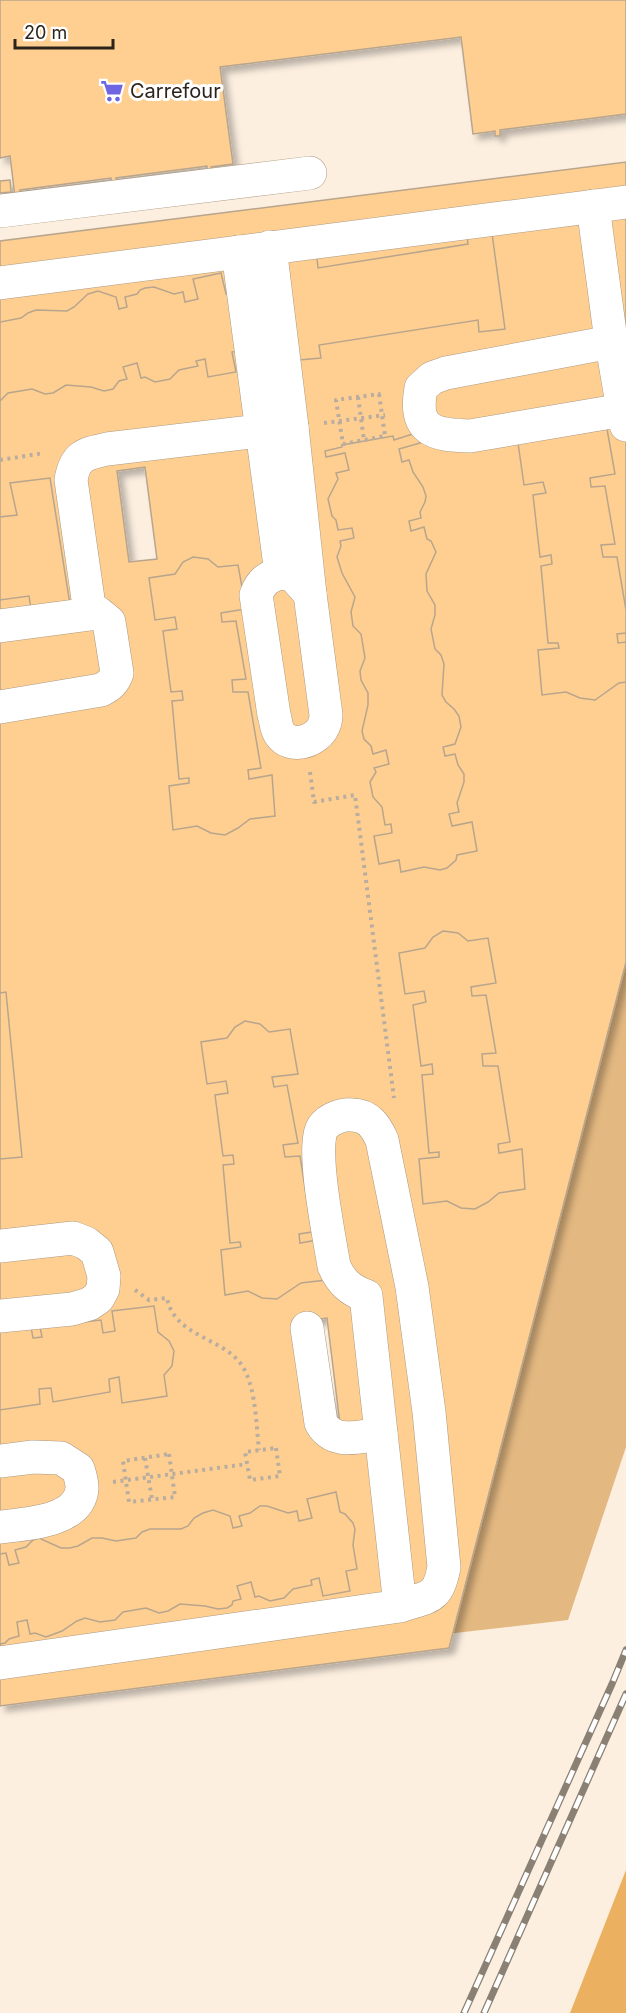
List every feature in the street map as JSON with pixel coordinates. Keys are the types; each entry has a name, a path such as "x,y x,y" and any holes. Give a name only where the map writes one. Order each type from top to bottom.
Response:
{"street":[{"path":"0,211 310,173"},
{"path":"0,283 626,202"},
{"path":"593,206 612,342 625,415 470,436 444,435 433,432 424,423 419,410 421,388 432,378 446,373 612,342"},
{"path":"270,247 281,573"},
{"path":"237,252 310,594 326,715 321,731 305,742 296,743 279,734 274,715 256,595 261,583 281,573 293,575 310,594"},
{"path":"90,613 71,480 77,460 88,453 107,449 276,429"},
{"path":"0,626 98,613 109,622 117,673 108,687 101,690 0,707"},
{"path":"0,1663 400,1606 435,1594 441,1584 444,1567 429,1412 412,1287 382,1140 376,1127 365,1118 352,1114 334,1118 322,1128 318,1144 334,1266 339,1278 346,1286 366,1296 412,1287"},
{"path":"0,1246 73,1239 86,1243 97,1252 104,1276 103,1289 98,1298 88,1304 72,1309 0,1316"},
{"path":"366,1296 400,1606"},
{"path":"307,1328 321,1423 324,1429 334,1437 343,1438 429,1412"},
{"path":"0,1461 33,1457 61,1458 78,1469 82,1486 75,1506 61,1516 33,1523 0,1527"}],"path":[{"path":"380,394 385,435 343,444 336,400 357,397 380,394"},
{"path":"357,397 364,440"},
{"path":"276,429 419,410"},
{"path":"305,742 314,802 355,795 395,1111 376,1127"},
{"path":"129,1285 149,1300 167,1298 169,1308 185,1327 228,1352 240,1363 251,1388 259,1450"},
{"path":"276,1448 280,1476 250,1480 247,1464 245,1452 276,1448"},
{"path":"170,1454 175,1497 129,1502 123,1461 145,1458 170,1454"},
{"path":"145,1458 152,1499"},
{"path":"82,1486 247,1464"}],"shaded area":[{"path":"626,940 626,1447 568,1620 446,1634"},
{"path":"626,1870 626,2013 570,2013"}],"building":[{"name":"Carrefour","path":"0,0 626,0 626,114 500,130 500,136 495,136 495,131 473,134 461,37 220,67 233,164 211,167 212,171 207,172 207,166 116,178 117,184 112,185 111,178 20,190 21,196 15,197 10,156 0,158"},
{"path":"626,162 626,962 449,1648 0,1706 0,241","holes":["145,467 157,559 129,562 117,471","327,1318 340,1424 299,1322"]},
{"path":"10,180 11,192 0,193 0,181"},
{"path":"491,226 505,329 479,332 478,320 319,345 321,358 299,360 285,254 316,249 318,268 468,244 466,229"},
{"path":"221,273 226,294 230,295 243,350 232,352 236,372 208,377 205,359 196,361 198,366 179,370 170,379 155,382 145,377 141,378 137,363 123,367 127,379 119,381 113,389 104,391 91,387 66,385 53,393 45,394 32,389 8,393 0,401 0,322 21,318 36,310 67,311 88,294 98,291 116,297 119,309 127,307 125,297 137,294 145,288 154,287 174,294 183,292 185,302 198,299 193,279"},
{"path":"607,429 615,474 590,478 591,487 605,486 615,544 601,545 603,557 617,557 626,610 626,633 617,634 618,643 626,642 626,682 619,683 595,700 580,698 566,692 542,695 538,650 559,648 558,643 548,643 541,566 552,564 551,555 540,557 533,495 546,493 543,482 524,485 518,443"},
{"path":"416,433 420,443 399,449 402,462 409,460 426,496 420,512 421,518 409,521 411,531 424,527 427,539 431,541 436,552 426,574 427,591 435,605 431,629 435,649 441,655 444,664 442,695 459,716 461,727 455,744 443,747 445,756 455,754 464,774 464,782 457,803 459,812 449,814 452,826 472,822 477,851 457,855 456,860 447,868 440,870 424,867 401,872 399,860 379,864 374,836 392,833 391,824 385,825 382,807 373,797 370,782 376,772 374,768 389,764 386,750 373,754 362,731 368,705 368,693 361,680 360,671 365,658 361,634 353,626 351,612 355,597 342,573 337,557 341,546 340,541 354,538 352,528 338,530 328,499 338,479 336,473 349,470 345,453 326,457 325,451 342,447 342,445 393,436 394,440"},
{"path":"50,478 71,611 32,616 29,596 0,600 0,517 17,515 10,483"},
{"path":"193,557 208,559 218,567 238,565 246,609 221,613 222,622 236,621 246,679 232,680 233,692 248,692 261,768 248,770 249,779 272,775 275,816 250,819 225,835 211,833 197,826 173,830 169,786 189,783 189,778 179,779 172,701 183,700 182,691 171,692 163,631 177,629 175,617 155,620 149,578 175,574 183,562"},
{"path":"443,931 458,933 468,941 488,938 496,983 471,987 472,996 486,995 496,1053 482,1054 483,1066 498,1066 510,1142 498,1144 499,1153 522,1149 525,1189 499,1193 475,1209 461,1208 447,1201 423,1204 419,1159 439,1157 439,1152 429,1153 422,1075 433,1074 432,1064 421,1066 413,1005 426,1002 424,991 405,994 399,953 425,948 433,937"},
{"path":"6,992 22,1157 0,1159 0,993"},
{"path":"245,1021 260,1024 269,1032 290,1029 298,1074 272,1077 274,1087 287,1085 298,1143 283,1145 285,1157 300,1156 312,1232 299,1234 300,1243 323,1239 326,1280 301,1283 277,1299 262,1298 248,1291 225,1295 221,1250 241,1247 240,1242 230,1243 223,1165 234,1164 233,1155 223,1156 215,1095 228,1093 226,1081 207,1084 201,1042 227,1038 235,1027"},
{"path":"154,1306 158,1332 169,1341 174,1351 172,1366 164,1375 167,1396 122,1403 119,1377 109,1379 110,1392 53,1402 51,1388 39,1389 40,1404 0,1410 0,1330 31,1327 33,1338 42,1337 40,1327 101,1320 103,1333 115,1331 112,1311"},
{"path":"336,1492 340,1512 353,1523 355,1529 353,1545 357,1569 346,1571 350,1591 323,1596 319,1578 311,1580 312,1585 293,1589 284,1598 270,1601 259,1596 255,1597 251,1582 237,1586 241,1599 233,1601 232,1605 227,1608 180,1604 159,1613 146,1608 123,1612 115,1620 100,1622 85,1618 46,1637 35,1633 30,1634 27,1620 17,1622 19,1636 0,1644 0,1554 6,1553 9,1565 19,1563 15,1550 26,1547 39,1538 61,1548 70,1548 92,1538 116,1541 136,1538 142,1532 150,1529 181,1529 188,1526 194,1518 213,1510 230,1516 233,1528 242,1526 239,1516 250,1513 260,1506 288,1513 297,1511 299,1521 312,1518 307,1499"}],"railway":[{"path":"464,2013 626,1650"},
{"path":"484,2013 626,1694"}],"place":[{"name":"Carrefour","path":"112,91"}]}
